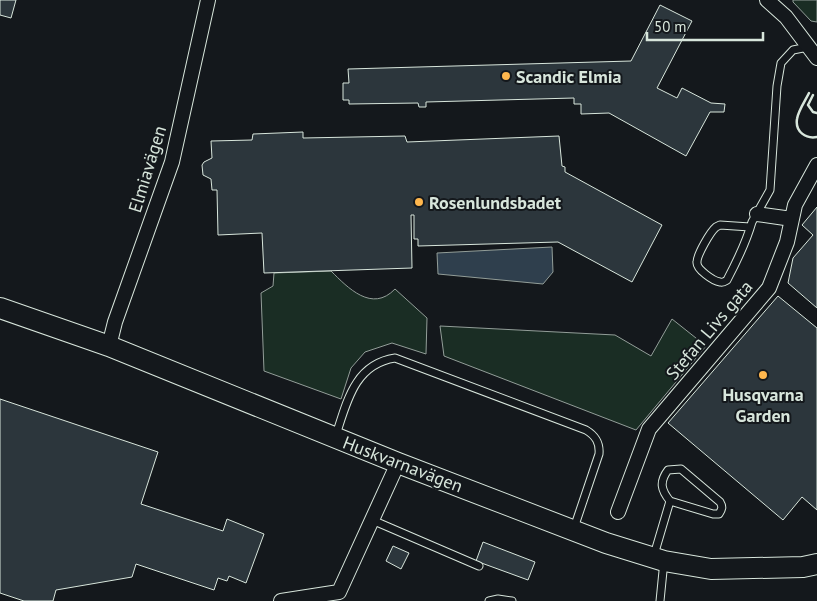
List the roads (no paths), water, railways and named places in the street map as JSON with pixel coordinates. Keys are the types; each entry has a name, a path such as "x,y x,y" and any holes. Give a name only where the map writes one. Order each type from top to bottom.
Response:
{"street":[{"name":"Elmiavägen","path":"109,346 115,322 172,162 208,0"},
{"path":"767,0 786,17 815,54"},
{"name":"Stefan Livs gata","path":"618,512 649,430 769,288 787,242 795,205 817,165"},
{"path":"757,214 792,219"},
{"name":"Huskvarnavägen","path":"0,308 109,346 335,438 573,531 659,560 711,569 803,567 817,564"},
{"path":"281,601 336,596 398,463"}],"lane":[{"path":"750,227 720,225 716,227 697,258 696,264 700,270 719,282 727,280 744,247 750,227 770,190 776,86 781,63 793,50 815,54"},
{"path":"335,438 354,385 374,364 395,358 586,430 594,434 600,446 599,454 573,531"},
{"path":"660,601 659,560 670,501 662,491 661,484 668,470 681,469 720,502 722,510 719,514 713,514 670,501"},
{"path":"372,519 479,566"},
{"path":"489,601 498,599 512,601"}],"water":[{"path":"552,247 553,272 543,284 438,274 437,253"}],"place":[{"name":"Scandic Elmia","path":"506,76"},
{"name":"Rosenlundsbadet","path":"419,202"},
{"name":"Husqvarna Garden","path":"763,375"}]}
